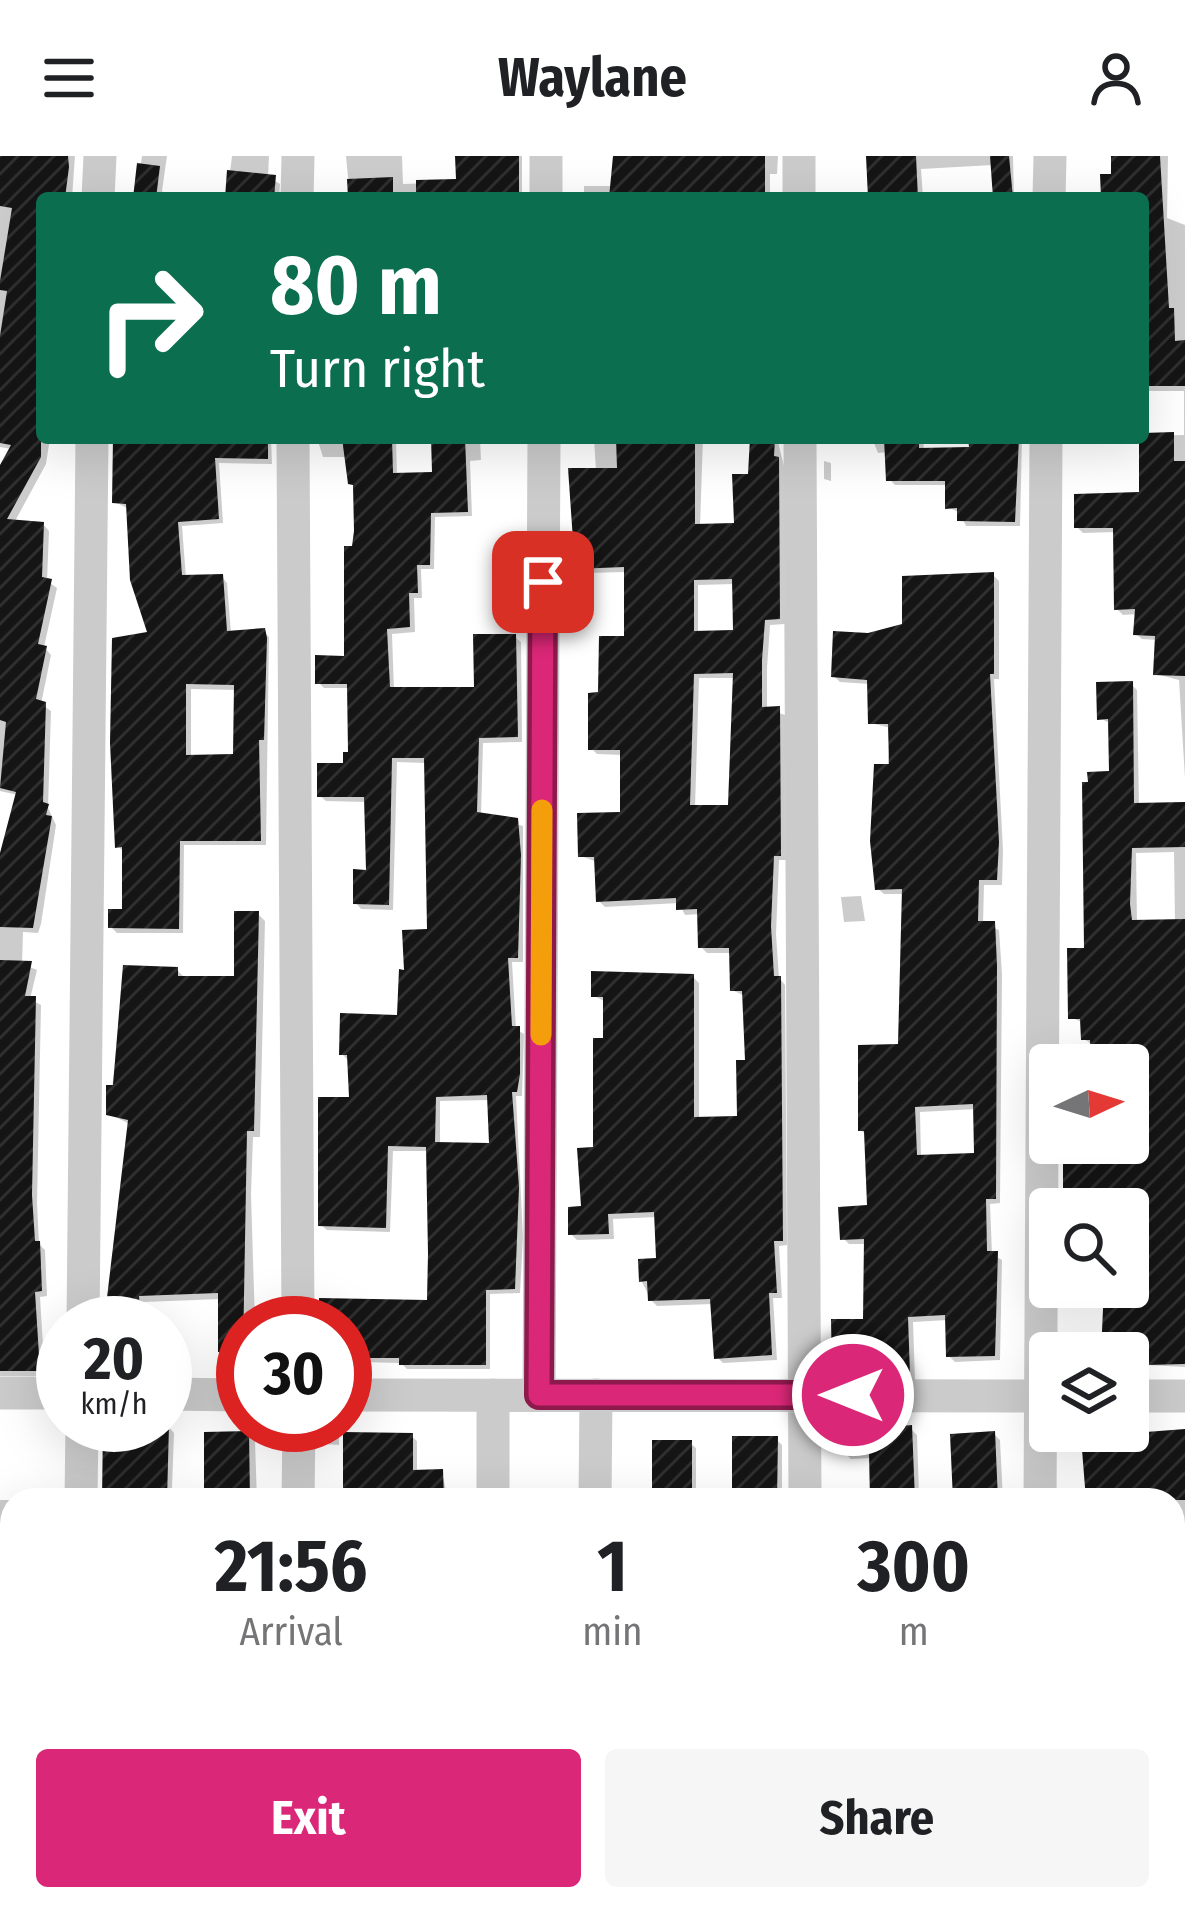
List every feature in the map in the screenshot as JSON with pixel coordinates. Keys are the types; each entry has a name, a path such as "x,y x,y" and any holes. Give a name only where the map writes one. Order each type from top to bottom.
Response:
{"street":[{"path":"98,192 100,156"},
{"path":"297,192 298,156"},
{"path":"546,156 546,192"},
{"path":"799,156 799,192"},
{"path":"1049,192 1050,156"},
{"path":"83,1296 92,444"},
{"path":"292,444 298,1296"},
{"path":"539,1395 544,444"},
{"path":"800,444 806,1488"},
{"path":"1045,1332 1046,444"},
{"path":"0,1393 36,1393"},
{"path":"372,1395 1029,1396"},
{"path":"493,1395 493,1488"},
{"path":"595,1488 596,1395"},
{"path":"1149,1396 1185,1396"},
{"path":"81,1488 82,1452"},
{"path":"298,1452 298,1488"},
{"path":"1041,1488 1042,1452"}],"building":[{"path":"0,156 68,156 66,192 36,192 36,444 41,444 41,457 7,519 44,522 42,577 52,579 38,644 47,646 36,699 46,702 43,802 49,804 46,815 52,816 33,928 0,927 0,853 16,792 0,788 6,722 0,720 0,465 11,445 0,443 0,336 7,291 0,290 0,281 12,208 0,206"},
{"path":"455,156 519,156 519,192 416,192 416,180 456,179"},
{"path":"613,156 765,156 765,192 610,192"},
{"path":"866,156 916,156 918,192 868,192"},
{"path":"990,156 1009,156 1012,192 993,192"},
{"path":"1111,156 1160,156 1169,308 1174,308 1175,341 1185,340 1185,386 1149,386 1149,192 1101,192 1100,174 1111,174"},
{"path":"137,163 160,166 157,192 134,192"},
{"path":"227,170 276,175 275,192 225,192"},
{"path":"393,177 393,192 348,192 347,179"},
{"path":"1174,432 1174,461 1185,461 1185,676 1153,675 1155,636 1133,635 1135,609 1114,610 1113,528 1074,528 1074,494 1139,492 1139,444 1149,444 1149,433"},
{"path":"113,444 268,444 268,459 215,458 219,519 178,522 182,575 223,574 227,631 265,628 267,638 264,740 259,740 261,841 180,841 179,929 108,928 108,909 122,909 122,847 115,848 110,743 112,638 147,632 130,580 126,504 112,503","holes":["186,684 234,685 233,754 186,755"]},
{"path":"343,444 392,444 393,473 432,472 431,444 465,444 468,512 431,513 430,565 417,565 418,593 409,593 410,627 387,629 390,687 474,687 473,634 516,634 518,737 479,738 477,812 518,818 521,855 518,958 508,958 512,1026 520,1026 520,1074 517,1092 512,1092 519,1187 515,1289 486,1290 486,1365 399,1365 399,1358 372,1358 372,1299 427,1300 426,1147 388,1146 386,1228 318,1226 318,1097 349,1097 347,1055 339,1055 340,1013 397,1015 399,969 404,970 402,930 427,929 424,758 392,758 389,905 353,904 353,869 366,870 364,797 317,797 317,763 343,763 343,752 348,752 347,684 315,684 315,655 344,656 344,546 352,546 353,485 348,484","holes":["487,1095 489,1143 435,1142 436,1097"]},
{"path":"616,444 695,444 695,524 734,523 732,474 748,474 750,444 775,444 774,456 779,457 780,619 765,620 762,660 762,707 780,706 781,856 774,856 771,926 774,976 781,976 783,1241 774,1241 777,1293 769,1293 772,1355 714,1359 710,1299 648,1301 647,1281 639,1282 638,1259 656,1258 654,1212 608,1214 609,1234 568,1235 568,1207 581,1206 577,1148 593,1147 593,1038 603,1038 603,997 591,997 591,971 694,974 694,1117 737,1116 736,1060 745,1060 742,991 730,991 729,948 698,948 697,909 676,910 676,898 596,902 594,857 578,857 577,813 620,812 620,750 588,750 588,693 598,692 599,636 624,636 624,567 575,569 568,468 617,468","holes":["732,579 733,630 694,631 694,580","733,673 728,805 690,805 694,674"]},
{"path":"884,444 919,444 919,448 1019,444 1015,522 957,521 957,508 945,509 945,481 886,481"},
{"path":"994,572 994,674 990,674 999,842 997,880 979,880 978,921 995,921 997,966 996,1199 986,1199 987,1251 998,1251 995,1356 946,1357 945,1315 908,1317 910,1375 832,1375 831,1319 863,1319 864,1239 840,1240 838,1207 867,1205 864,1131 858,1131 858,1045 898,1044 902,889 875,890 870,841 874,764 889,764 888,724 868,724 867,680 831,677 833,631 868,633 902,624 902,576","holes":["973,1104 974,1153 917,1155 915,1107"]},
{"path":"1133,681 1134,803 1185,802 1185,847 1132,848 1130,904 1132,920 1185,919 1185,1364 1149,1365 1149,1332 1102,1332 1103,1308 1149,1308 1149,1188 1063,1188 1063,1164 1149,1164 1149,1044 1090,1044 1081,1040 1080,1019 1068,1019 1067,948 1084,948 1082,782 1088,782 1087,772 1109,771 1108,719 1097,720 1096,682"},
{"path":"234,911 259,911 244,1296 107,1296 128,1120 106,1115 123,965 178,967 178,976 234,976"},
{"path":"0,960 32,961 25,996 36,996 32,1195 42,1291 35,1292 36,1371 0,1371"},
{"path":"912,1425 915,1488 870,1488 869,1453 842,1454 841,1431"},
{"path":"1185,1429 1185,1488 1085,1488 1082,1452 1149,1452 1149,1432"},
{"path":"995,1431 997,1488 952,1488 950,1434"},
{"path":"204,1432 216,1432 216,1452 249,1452 250,1488 204,1488"},
{"path":"372,1432 413,1433 413,1470 443,1469 444,1488 343,1488 343,1452 372,1452"},
{"path":"732,1436 778,1436 777,1488 732,1488"},
{"path":"652,1440 692,1440 692,1488 652,1488"},
{"path":"103,1452 168,1452 167,1488 102,1488"}],"slow traffic":[{"path":"541,1035 542,810"}],"route":[{"path":"543,582 539,1395 853,1395"}]}
